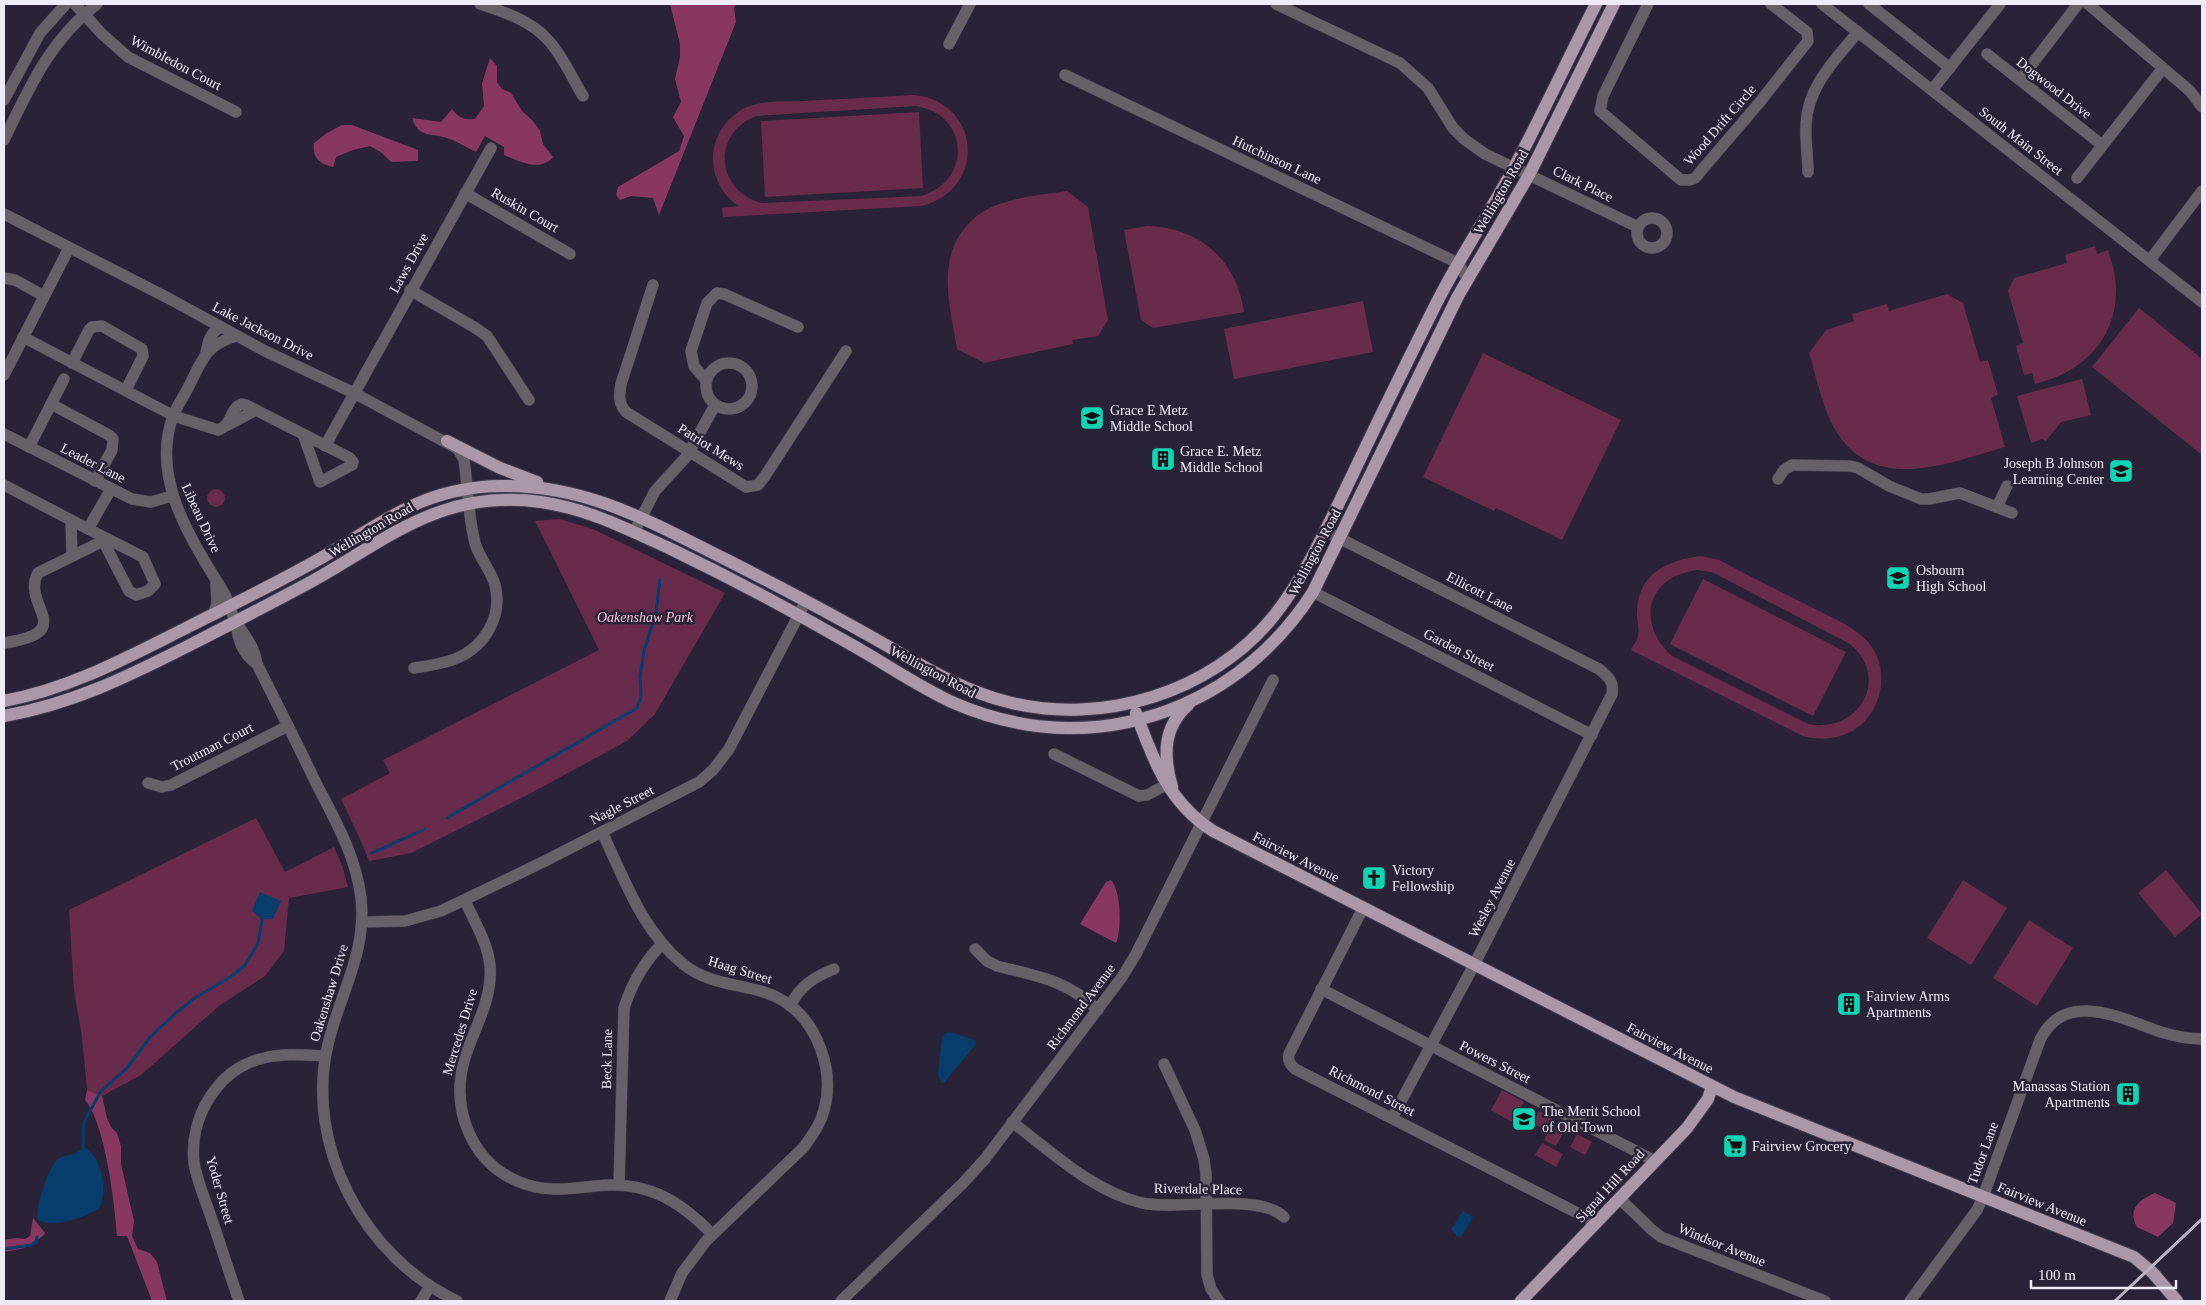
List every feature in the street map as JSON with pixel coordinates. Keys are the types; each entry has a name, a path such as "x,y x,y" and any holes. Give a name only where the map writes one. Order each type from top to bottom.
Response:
{"main road":[{"name":"Wellington Road","path":"4,701 46,691 95,673 212,615 330,553 397,513 444,492 467,488 519,486 556,489 600,500 806,601 923,667 962,686 1002,701 1055,710 1083,710 1133,703 1160,695 1186,684 1212,670 1245,646 1259,633 1297,584 1458,263 1514,168 1596,4"},
{"name":"Wellington Road","path":"4,716 60,703 94,691 236,622 308,584 413,521 469,503 516,500 538,502 596,514 718,571 952,702 1004,720 1055,729 1104,728 1139,720 1193,701 1251,664 1288,628 1313,592 1468,280 1530,174 1614,4"},
{"path":"447,441 500,468 556,489"},
{"path":"1174,796 1167,761 1166,740 1172,724 1193,701"},
{"name":"Fairview Avenue","path":"1133,703 1147,744 1166,785 1174,796 1202,824 1742,1101 2134,1257 2153,1273 2177,1301"},
{"name":"Signal Hill Road","path":"1522,1301 1695,1118 1708,1099 1712,1086"}],"street":[{"path":"4,100 40,33 66,4"},
{"name":"Wimbledon Court","path":"75,4 128,57 236,112"},
{"path":"4,140 48,55 83,14 97,4"},
{"path":"480,4 519,20 542,33 556,50 583,96"},
{"path":"949,44 970,4"},
{"name":"Clark Place","path":"1276,4 1400,63 1422,81 1453,128 1464,139 1485,154 1638,227"},
{"name":"Wood Drift Circle","path":"1648,4 1603,96 1600,111 1674,174 1685,181 1695,178 1759,103 1808,41 1807,32 1771,4"},
{"name":"South Main Street","path":"1822,4 2202,302"},
{"path":"1869,4 1950,68"},
{"path":"1932,90 2000,4"},
{"path":"2020,80 2078,4"},
{"path":"2088,4 2190,92 2202,107"},
{"path":"1808,172 1806,127 1811,99 1827,69 1858,32"},
{"name":"Dogwood Drive","path":"1987,54 2102,145"},
{"path":"2077,178 2162,68"},
{"name":"Hutchinson Lane","path":"1065,74 1458,263"},
{"name":"Laws Drive","path":"325,446 410,290 491,148"},
{"path":"2150,260 2202,191"},
{"name":"Ruskin Court","path":"465,193 570,254"},
{"name":"Lake Jackson Drive","path":"4,214 168,298 237,336 447,441 462,454 476,546 492,576 496,590 494,619 485,636 464,654 440,664 414,668"},
{"path":"4,375 69,248"},
{"path":"1458,263 1468,280"},
{"path":"4,278 15,280 44,296"},
{"name":"Patriot Mews","path":"653,285 620,384 618,397 626,412 746,487 758,485 846,351"},
{"path":"410,290 486,336 529,400"},
{"path":"706,380 694,366 692,351 708,303 717,293 724,294 798,327"},
{"path":"72,362 89,330 92,327 102,326 142,349 143,356 126,390"},
{"name":"Libeau Drive","path":"220,327 212,333 206,352 174,416 169,434 166,458 172,496 215,582 223,592 228,606"},
{"path":"206,352 218,342 237,336"},
{"path":"23,337 174,416 218,430 226,426 239,404 256,410 303,434 325,446 350,458 353,462 349,468 320,482 303,434"},
{"path":"729,362 741,365 752,379 752,392 741,406 729,409 715,404 706,392 706,380 712,370 723,363 729,362"},
{"path":"29,447 64,379"},
{"path":"51,404 109,435 113,439 112,450 95,481"},
{"path":"634,532 654,491 674,472 690,452 715,404"},
{"name":"Leader Lane","path":"4,434 139,502 151,502 172,496"},
{"path":"1778,479 1784,470 1792,465 1850,466 1858,468 1889,486 1921,499 1960,493 2012,513"},
{"path":"4,485 143,557 154,578 155,584 152,588 136,595 129,591 104,538"},
{"path":"1997,507 2007,486"},
{"path":"88,529 111,489"},
{"path":"71,520 72,556"},
{"name":"Ellicott Lane","path":"1325,531 1599,670 1608,676 1613,688"},
{"path":"4,643 23,640 39,632 44,619 35,591 36,576 40,571 104,538"},
{"name":"Libeau Drive","path":"212,615 217,604 215,582"},
{"name":"Garden Street","path":"1313,592 1592,735"},
{"name":"Nagle Street","path":"362,922 386,922 423,917 465,901 687,789 713,770 729,749 806,601"},
{"name":"Oakenshaw Drive","path":"228,606 256,654 257,664 353,860 360,889 362,922 357,958 335,1019 325,1056 324,1093 326,1122 332,1150 344,1185 357,1211 371,1232 394,1258 430,1286 457,1301"},
{"name":"Richmond Avenue","path":"841,1301 963,1183 1098,1010 1136,954 1273,680"},
{"name":"Wesley Avenue","path":"1392,1118 1474,965 1592,735 1612,694 1613,688"},
{"name":"Troutman Court","path":"148,784 166,786 288,726"},
{"path":"1054,754 1139,796 1147,795 1166,785"},
{"name":"Haag Street","path":"602,832 644,918 662,944 694,971 725,984 773,996 790,1006 811,1030 824,1057 828,1084 824,1112 804,1147 712,1234 693,1256 682,1273 670,1301"},
{"name":"Mercedes Drive","path":"465,901 486,949 490,970 486,1000 464,1060 460,1084 464,1118 472,1140 485,1158 514,1180 534,1187 559,1190 619,1185 648,1189 665,1196 692,1214 712,1234"},
{"name":"Richmond Street","path":"1363,908 1289,1054 1289,1062 1295,1069 1597,1223"},
{"name":"Beck Lane","path":"619,1185 624,1008 642,967 662,944"},
{"path":"975,949 987,961 997,966 1060,983 1086,999 1098,1010"},
{"path":"790,1006 805,985 814,978 834,969"},
{"name":"Powers Street","path":"1321,990 1655,1161"},
{"name":"Tudor Lane","path":"1910,1301 1976,1210 1983,1197 2044,1032 2054,1022 2072,1014 2099,1010 2180,1037 2202,1039"},
{"name":"Yoder Street","path":"239,1301 196,1173 194,1145 198,1120 214,1091 232,1073 247,1064 264,1058 283,1055 325,1056"},
{"path":"1164,1064 1200,1144 1206,1174 1208,1281 1219,1301"},
{"name":"Riverdale Place","path":"1012,1122 1077,1172 1117,1194 1150,1204 1264,1206 1275,1210 1284,1217"},
{"name":"Windsor Avenue","path":"1620,1198 1661,1237 1825,1301"},
{"path":"421,1301 430,1286"}],"green space":[{"path":"914,95 937,101 953,113 964,129 968,147 966,166 957,183 942,197 921,206 723,217 722,208 739,206 728,197 720,186 713,165 714,150 722,128 727,121 740,111 747,107 767,102","holes":["915,106 933,111 946,121 954,134 958,148 956,163 950,177 938,188 921,196 762,203 747,197 735,187 728,175 725,162 726,148 731,136 741,124 756,116"]},
{"path":"919,112 923,188 765,197 761,121"},
{"path":"1067,191 1088,207 1108,320 1098,336 1072,340 1073,344 984,363 957,349 951,316 948,282 952,251 959,236 970,222 985,210 994,206 1027,197"},
{"path":"1147,226 1166,228 1183,233 1199,240 1212,250 1224,262 1233,276 1240,293 1244,312 1153,328 1141,320 1124,230"},
{"path":"2095,246 2097,254 2108,250 2115,274 2115,307 2110,323 2103,338 2082,362 2068,372 2035,384 2032,373 2024,375 2016,346 2023,343 2008,291 2014,278 2067,263 2065,255"},
{"path":"1947,294 1963,303 1980,362 1988,360 1998,395 1991,398 2005,447 1958,461 1909,469 1886,467 1865,460 1847,445 1831,422 1821,397 1809,353 1826,330 1854,321 1852,314 1887,304 1889,311"},
{"path":"1363,301 1373,352 1234,379 1224,329"},
{"path":"2139,308 2202,359 2202,455 2092,367"},
{"path":"1483,353 1621,420 1562,540 1496,508 1494,511 1423,477"},
{"path":"2082,379 2091,415 2061,422 2046,441 2042,439 2031,443 2017,396"},
{"path":"216,489 222,492 225,498 222,504 216,507 210,504 207,498 210,492"},
{"name":"Oakenshaw Park","path":"559,519 593,529 725,593 655,714 627,741 533,792 411,853 369,861 341,799 390,773 383,760 599,650 535,521"},
{"path":"1701,556 1719,560 1838,620 1863,637 1877,657 1881,680 1880,692 1876,703 1871,714 1863,723 1850,732 1835,737 1819,739 1803,736 1631,650 1638,637 1637,612 1643,587 1657,571 1667,565","holes":["1696,570 1712,572 1850,644 1862,658 1868,672 1868,687 1864,700 1855,712 1842,721 1826,725 1808,724 1672,656 1657,638 1653,628 1651,607 1654,597 1660,587 1676,576"]},
{"path":"1703,579 1846,652 1813,716 1670,644"},
{"path":"256,818 285,872 334,847 342,865 348,887 289,898 284,951 265,976 219,1006 141,1075 102,1096 87,1090 82,1037 74,991 69,910"},
{"path":"2166,870 2202,914 2175,937 2138,893"},
{"path":"1963,880 2007,908 1971,965 1927,938"},
{"path":"2029,920 2073,948 2037,1006 1993,978"},
{"path":"1502,1090 1524,1102 1512,1122 1491,1110"},
{"path":"1539,1111 1552,1118 1546,1130 1532,1123"},
{"path":"1553,1121 1566,1128 1556,1146 1544,1140"},
{"path":"1577,1134 1592,1142 1585,1155 1570,1147"},
{"path":"1542,1143 1563,1154 1556,1167 1535,1155"}],"shaded area":[{"path":"670,4 736,4 734,8 736,22 659,215 653,198 631,196 620,200 616,195 618,187 679,151 684,136 673,117 681,102 675,79 680,57 680,44"},
{"path":"490,58 497,66 497,82 502,89 511,93 522,111 540,131 543,144 553,157 548,162 536,165 504,155 504,147 485,136 476,152 451,139 421,132 415,124 412,118 441,122 452,109 462,118 475,119 484,106 482,83"},
{"path":"342,125 352,125 418,150 418,161 391,162 382,153 370,146 336,157 333,167 320,162 315,156 314,143"},
{"path":"1111,880 1117,893 1120,911 1116,943 1080,924 1106,882"},
{"path":"87,1090 102,1096 107,1118 111,1127 117,1133 121,1146 121,1164 134,1221 132,1236 138,1249 150,1253 157,1262 167,1301 152,1301 127,1236 117,1236 108,1165 98,1126 85,1100"},
{"path":"2155,1193 2176,1203 2173,1223 2158,1237 2137,1227 2133,1215 2136,1206 2140,1202"},
{"path":"33,1218 45,1233 43,1236 25,1248 4,1252 4,1240 25,1239 30,1236"}],"water":[{"path":"260,892 281,901 273,919 262,919 252,911"},
{"path":"949,1032 976,1040 976,1044 944,1083 941,1083 938,1075 942,1036"},
{"path":"84,1147 95,1158 102,1174 103,1191 100,1207 88,1215 70,1221 52,1223 38,1220 37,1214 40,1197 55,1162 59,1158 74,1154"},
{"path":"1463,1211 1473,1217 1461,1237 1451,1230"}],"waterway":[{"path":"447,818 637,708 641,697 640,676 644,651 656,612 660,580"},
{"path":"372,853 425,829"},
{"path":"83,1151 84,1122 101,1091 127,1068 151,1036 177,1012 195,998 232,976 245,965 258,943 263,915"},
{"path":"4,1249 31,1245 36,1242 37,1237"}],"railway":[{"path":"2115,1301 2202,1219"}],"place":[{"name":"Grace E Metz Middle School","path":"1092,418"},
{"name":"Grace E. Metz Middle School","path":"1163,459"},
{"name":"Joseph B Johnson Learning Center","path":"2121,471"},
{"name":"Osbourn High School","path":"1898,578"},
{"name":"Victory Fellowship","path":"1374,878"},
{"name":"Fairview Arms Apartments","path":"1849,1004"},
{"name":"Manassas Station Apartments","path":"2128,1094"},
{"name":"The Merit School of Old Town","path":"1524,1119"},
{"name":"Fairview Grocery","path":"1735,1146"}]}
